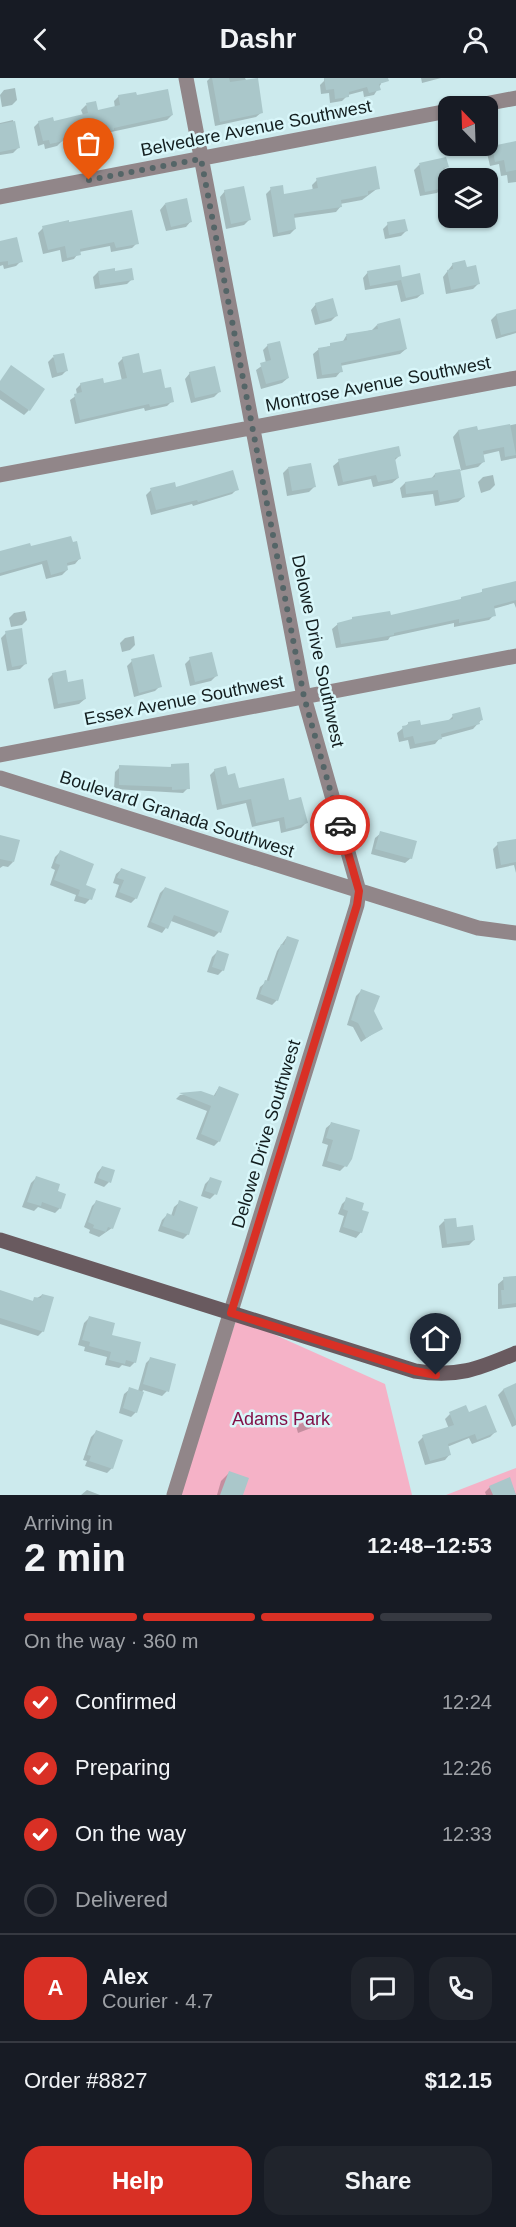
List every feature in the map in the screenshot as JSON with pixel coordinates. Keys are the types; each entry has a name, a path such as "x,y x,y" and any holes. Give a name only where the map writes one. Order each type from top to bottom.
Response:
{"street":[{"name":"Delowe Drive Southwest","path":"174,1495 357,905 359,891 304,697 186,78"},
{"path":"498,101 516,98"},
{"name":"Belvedere Avenue Southwest","path":"0,197 438,113"},
{"name":"Montrose Avenue Southwest","path":"0,475 516,378"},
{"name":"Essex Avenue Southwest","path":"0,755 516,656"},
{"name":"Boulevard Granada Southwest","path":"0,778 478,928 516,933"},
{"path":"0,1240 415,1371 436,1375 458,1374 483,1367 516,1353"}],"green space":[{"name":"Adams Park","path":"237,1318 385,1384 412,1495 175,1495"},
{"path":"516,1468 516,1495 446,1495"}],"building":[{"path":"212,78 229,78 230,82 258,78 263,113 220,122"},
{"path":"324,78 388,78 389,81 379,84 381,90 369,93 367,87 349,92 349,97 335,99 334,89 326,90"},
{"path":"168,89 173,115 93,135 92,131 63,138 64,141 50,144 49,140 43,141 38,121 53,117 54,121 88,113 86,103 96,101 98,110 120,105 118,95 136,92 137,95"},
{"path":"15,121 20,148 0,152 0,124"},
{"path":"516,141 516,170 506,172 504,160 495,162 494,156 498,156 498,145"},
{"path":"446,157 449,167 438,168 438,189 425,192 419,163"},
{"path":"376,166 380,189 368,191 368,195 341,200 342,207 294,214 296,229 278,233 270,187 283,185 284,194 318,188 316,178"},
{"path":"244,186 251,220 231,224 224,190"},
{"path":"187,198 192,222 171,227 165,203"},
{"path":"132,210 139,244 116,248 114,242 80,249 81,255 67,258 65,246 48,250 42,226"},
{"path":"405,219 408,231 389,235 387,222"},
{"path":"17,237 23,262 8,265 8,261 0,262 0,241"},
{"path":"465,260 467,267 476,265 480,284 451,290 447,270 453,269 452,263"},
{"path":"400,265 402,277 420,273 424,294 406,298 401,280 370,286 367,271"},
{"path":"115,268 115,271 132,268 134,280 100,285 98,271"},
{"path":"333,298 338,316 320,321 315,303"},
{"path":"516,309 516,331 501,335 496,314"},
{"path":"400,318 407,349 341,363 343,372 322,375 318,348 347,340 346,334 378,329 377,324"},
{"path":"280,341 289,378 266,384 260,363 271,360 267,344"},
{"path":"64,353 68,371 57,373 53,355"},
{"path":"139,353 143,373 161,369 165,388 171,387 174,402 150,407 149,404 80,420 74,394 82,392 80,383 103,378 104,383 127,378 122,357"},
{"path":"11,365 45,389 30,411 0,390 0,381"},
{"path":"215,366 221,392 195,398 189,372"},
{"path":"510,424 516,455 505,457 504,447 483,451 485,462 466,466 458,430 477,426 478,430"},
{"path":"399,446 401,456 395,458 399,478 378,482 376,475 343,482 338,459"},
{"path":"311,463 316,487 292,491 288,467"},
{"path":"460,469 465,497 440,502 438,490 406,494 405,482 435,477 435,473"},
{"path":"233,470 239,490 198,502 197,500 156,510 150,488 175,482 176,487"},
{"path":"71,536 73,542 77,541 81,559 67,563 68,570 51,575 47,560 0,573 0,551"},
{"path":"516,581 516,600 494,606 496,616 459,623 459,619 394,633 394,635 341,644 337,623 352,619 352,617 390,611 391,615 461,599 461,597 482,592 482,589"},
{"path":"22,628 27,664 12,667 5,631"},
{"path":"212,652 218,676 195,682 189,657"},
{"path":"154,654 162,687 139,693 131,659"},
{"path":"66,670 68,682 83,679 86,699 58,704 52,673"},
{"path":"480,707 483,720 479,721 480,724 441,734 442,739 415,744 413,736 404,738 402,726 408,725 408,722 420,720 421,725 453,719 452,714"},
{"path":"189,763 190,789 172,790 172,787 119,785 119,765 171,767 171,764"},
{"path":"226,766 228,775 235,773 239,788 284,778 289,800 301,797 308,823 286,829 284,817 256,823 251,799 222,805 214,769"},
{"path":"380,831 417,841 412,859 375,849"},
{"path":"0,835 20,840 14,862 0,859"},
{"path":"516,839 516,862 501,865 497,842"},
{"path":"60,850 94,864 86,885 96,889 92,900 78,896 80,890 54,880 60,865 55,863"},
{"path":"121,868 146,877 137,899 119,892 124,880 117,878"},
{"path":"165,887 229,911 221,933 174,915 168,929 151,922"},
{"path":"287,936 299,940 278,1001 260,994 265,980 269,981 281,944 284,945"},
{"path":"217,950 229,954 224,971 212,967"},
{"path":"361,989 380,996 374,1011 383,1029 366,1038 358,1023 351,1020"},
{"path":"219,1086 239,1094 220,1142 201,1134 211,1106 179,1093 201,1091 215,1096"},
{"path":"331,1122 360,1130 352,1159 347,1167 327,1161 333,1140 326,1138"},
{"path":"102,1166 115,1170 111,1183 98,1178"},
{"path":"36,1176 60,1184 58,1191 66,1194 61,1209 42,1202 41,1206 27,1202"},
{"path":"210,1177 222,1181 217,1195 205,1191"},
{"path":"346,1197 364,1203 362,1210 369,1212 362,1233 343,1227 348,1211 343,1209"},
{"path":"96,1200 121,1208 113,1229 108,1227 106,1232 93,1228 94,1225 88,1222"},
{"path":"179,1200 198,1207 189,1235 162,1226 167,1213 174,1216"},
{"path":"456,1218 457,1227 473,1225 475,1240 447,1244 444,1219"},
{"path":"516,1276 516,1303 502,1305 503,1277"},
{"path":"0,1290 33,1301 34,1297 41,1298 42,1294 54,1297 44,1332 0,1318"},
{"path":"89,1316 115,1323 112,1335 141,1342 136,1363 126,1360 125,1364 109,1360 111,1352 89,1346 90,1342 82,1340"},
{"path":"150,1357 176,1364 169,1392 143,1384"},
{"path":"516,1383 516,1421 503,1389"},
{"path":"129,1387 144,1392 137,1413 123,1408"},
{"path":"466,1405 469,1412 486,1405 497,1432 477,1440 475,1434 448,1444 451,1455 430,1461 422,1435 454,1425 449,1412"},
{"path":"96,1430 123,1440 113,1469 89,1461 91,1456 87,1455"},
{"path":"229,1471 249,1478 243,1495 220,1495"},
{"path":"510,1477 516,1495 493,1495 489,1486"}],"way so far":[{"path":"89,180 201,159 304,697 340,825"}],"route":[{"path":"340,825 359,891 357,905 231,1313 415,1371 436,1375"}]}
